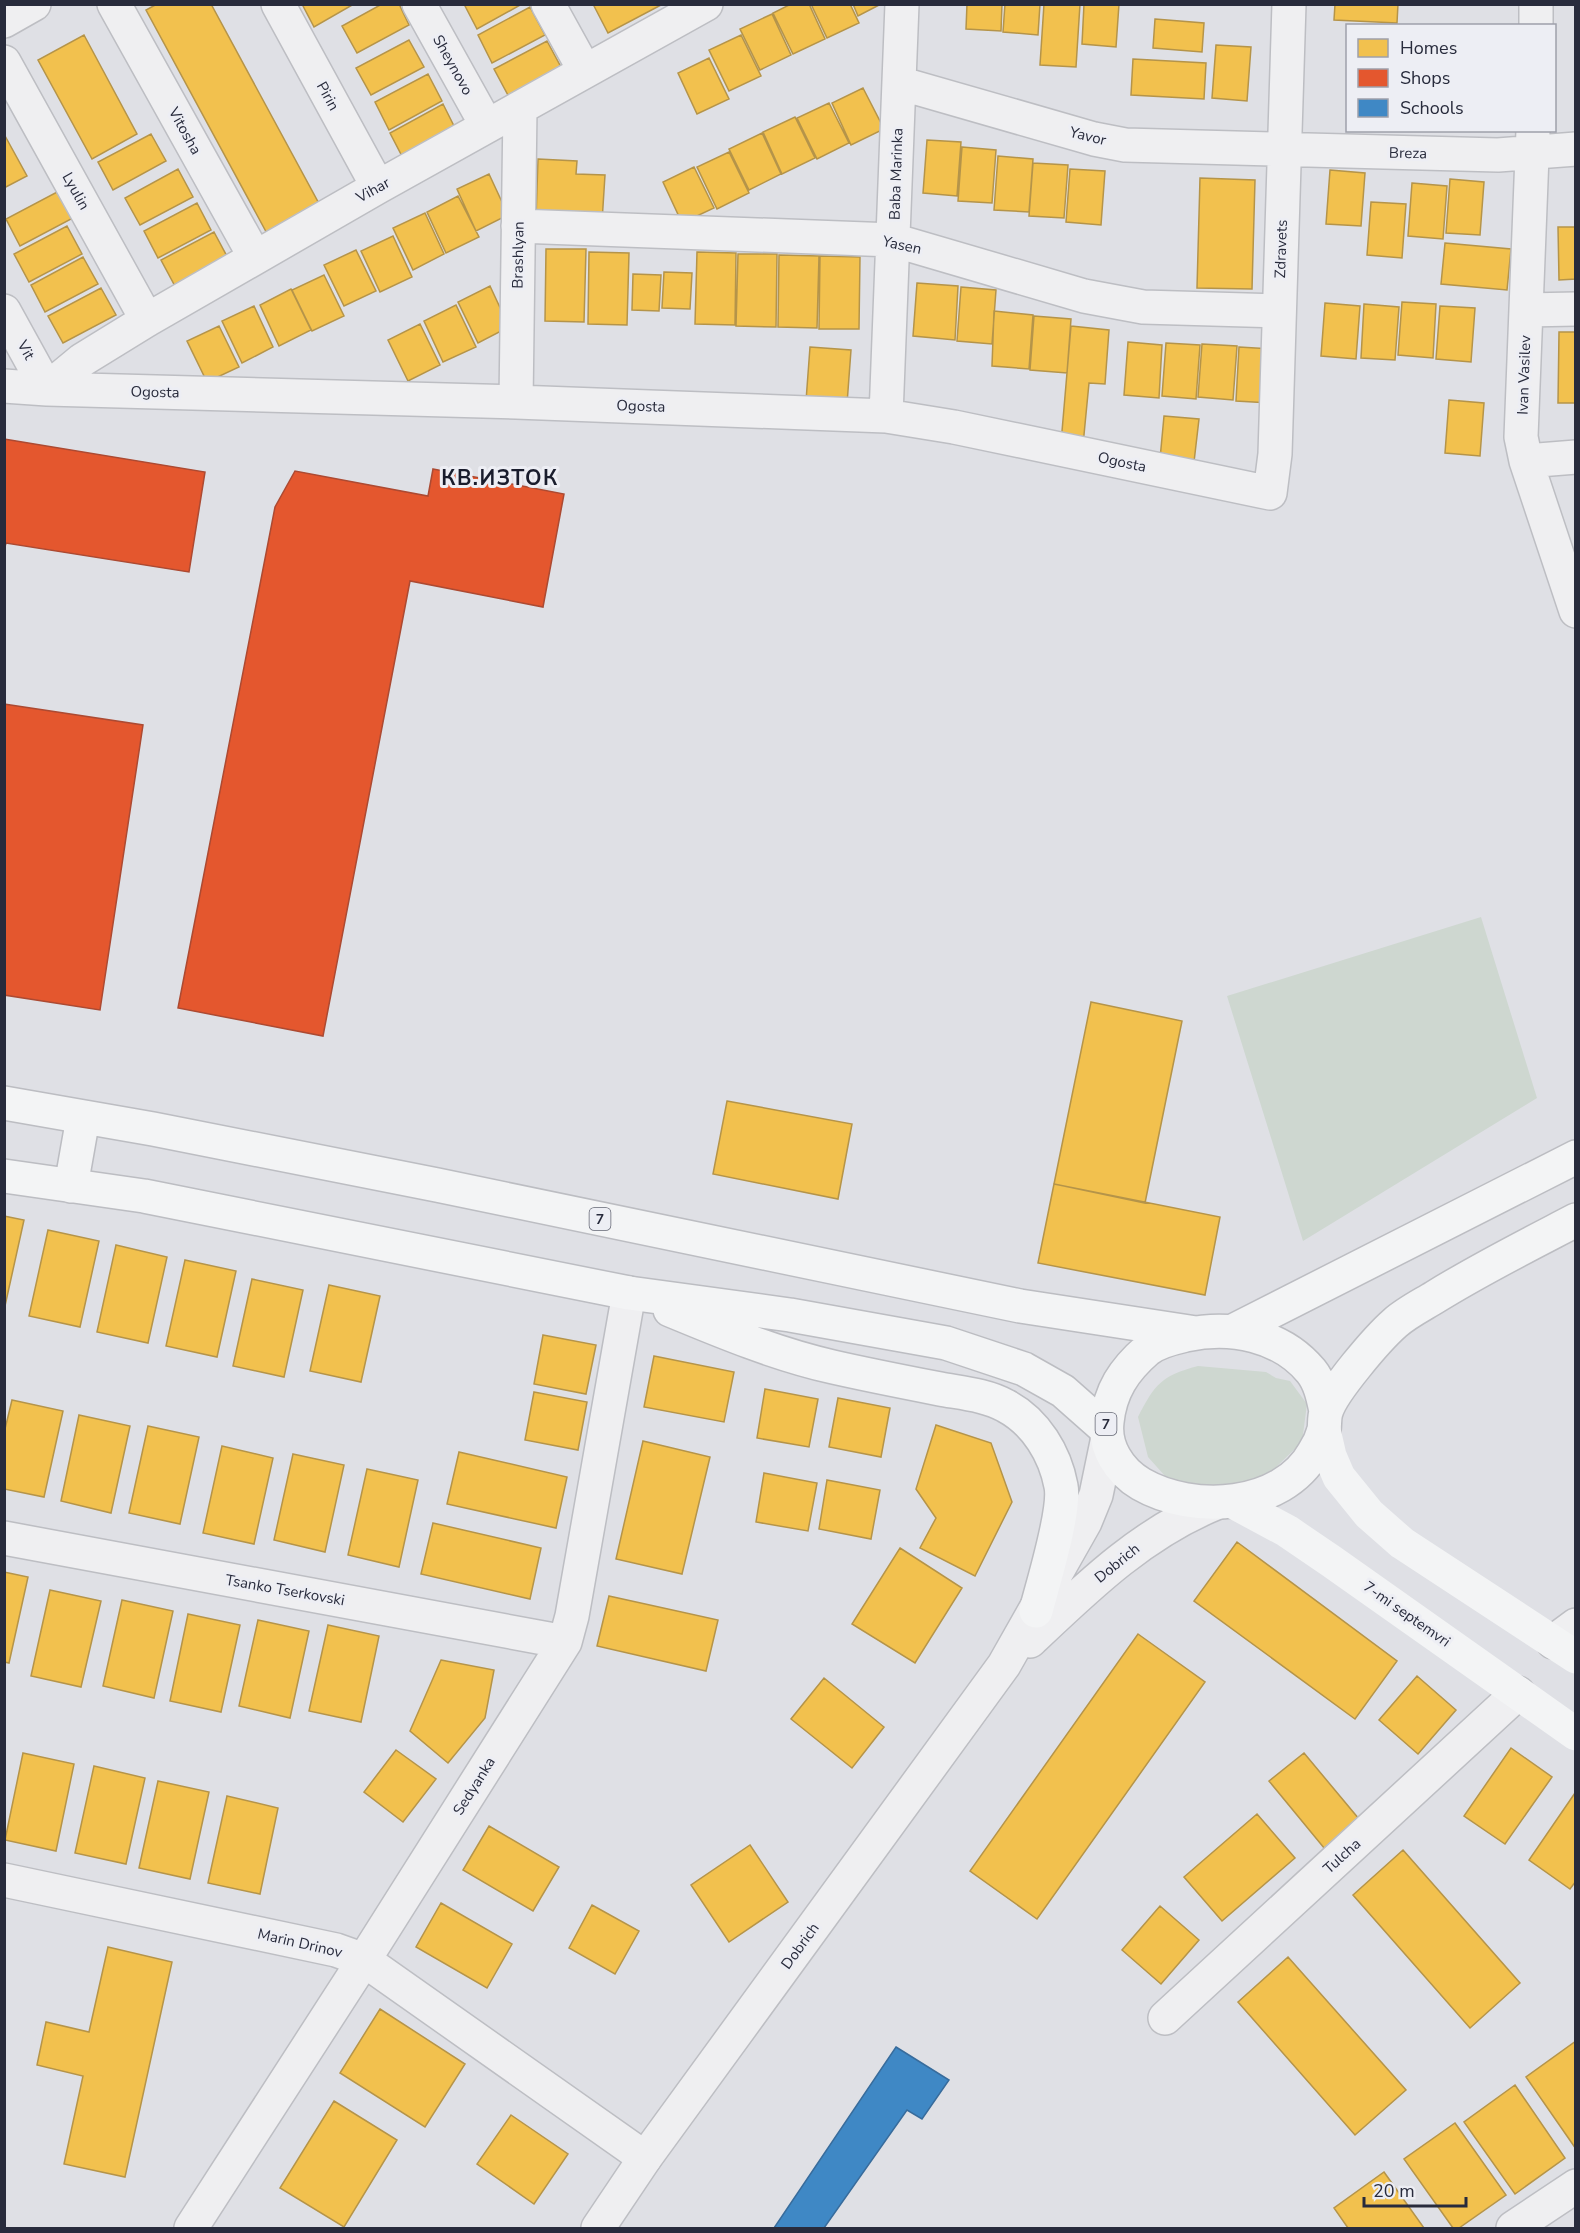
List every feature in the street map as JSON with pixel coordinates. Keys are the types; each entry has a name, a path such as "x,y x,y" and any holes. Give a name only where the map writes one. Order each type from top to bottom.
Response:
{"main road":[{"name":"7","path":"4,1103 153,1129 426,1183 1020,1306 1196,1333"},
{"path":"71,1186 83,1118"},
{"name":"7","path":"1233,1331 1575,1157"},
{"name":"7","path":"4,1176 144,1196 629,1293 790,1315 946,1343 1024,1369 1063,1391 1107,1435"},
{"name":"7","path":"1325,1420 1321,1389 1312,1372 1296,1357 1258,1336 1233,1331 1196,1333 1169,1339 1150,1348 1133,1363 1118,1382 1108,1408 1107,1435 1115,1458 1125,1473 1157,1492 1224,1502 1261,1496 1280,1486 1297,1473 1314,1453 1325,1420 1346,1380 1370,1348 1396,1322 1468,1277 1575,1220"},
{"path":"629,1293 737,1338 790,1356 979,1397 1006,1406 1026,1420 1043,1441 1055,1462 1062,1489 1060,1511 1036,1611"},
{"path":"1325,1420 1330,1456 1339,1478 1369,1514 1402,1543 1568,1641"},
{"name":"7-mi septemvri","path":"1224,1502 1287,1531 1575,1734"}],"street":[{"path":"4,21 34,4"},
{"name":"Vitosha","path":"114,4 255,257"},
{"name":"Pirin","path":"278,4 378,187"},
{"name":"Sheynovo","path":"419,4 487,126"},
{"path":"548,4 585,71"},
{"name":"Baba Marinka","path":"886,416 902,4"},
{"name":"Zdravets","path":"1270,493 1275,454 1289,4"},
{"path":"1536,4 1536,24"},
{"name":"Vihar","path":"47,389 82,360 147,320 693,8"},
{"name":"Lyulin","path":"4,62 147,320"},
{"name":"Yavor","path":"899,83 1094,139 1125,145 1284,151"},
{"name":"Brashlyan","path":"516,402 520,108"},
{"name":"Breza","path":"1284,151 1498,155 1532,141 1575,149"},
{"name":"Ivan Vasilev","path":"1532,141 1521,437 1526,461 1575,611"},
{"name":"Yasen","path":"518,226 894,240 1084,296 1143,307 1278,311"},
{"path":"1526,310 1575,309"},
{"name":"Vit","path":"4,311 47,389"},
{"name":"Ogosta","path":"4,386 886,416 1270,493"},
{"path":"1526,461 1575,457"},
{"name":"Sedyanka","path":"191,2229 565,1642 572,1616 629,1293"},
{"name":"Dobrich","path":"598,2229 645,2158 1004,1665 1085,1522 1095,1495 1107,1435"},
{"name":"Dobrich","path":"1004,1665 1125,1556 1166,1526 1187,1515 1224,1502"},
{"name":"Tsanko Tserkovski","path":"4,1538 565,1642"},
{"name":"Tulcha","path":"1165,2018 1518,1693"},
{"name":"Marin Drinov","path":"4,1880 336,1950 364,1960 645,2158"},
{"path":"1523,2225 1575,2186"}],"shaded area":[{"path":"1481,917 1537,1098 1303,1241 1227,996"},
{"path":"1198,1366 1266,1372 1276,1378 1290,1381 1307,1404 1302,1442 1269,1474 1228,1487 1184,1484 1165,1476 1148,1457 1138,1417 1144,1406 1160,1383 1175,1374"}],"building: Homes":[{"path":"157,4 211,4 323,211 270,239 146,10"},
{"path":"302,4 354,4 314,27"},
{"path":"382,4 399,4 409,25 357,53 342,26"},
{"path":"464,4 522,4 477,29"},
{"path":"596,4 661,5 608,33 594,6"},
{"path":"791,4 809,4 825,39 793,54 773,13"},
{"path":"811,4 850,4 859,23 827,38"},
{"path":"853,4 881,4 858,16"},
{"path":"967,4 1002,4 1001,31 966,29"},
{"path":"1005,4 1040,4 1038,35 1003,32"},
{"path":"1044,4 1080,4 1076,67 1040,65"},
{"path":"1084,4 1119,4 1116,47 1082,44"},
{"path":"1335,4 1398,4 1397,23 1334,20"},
{"path":"530,7 545,35 492,63 478,35"},
{"path":"772,14 791,55 760,70 740,29"},
{"path":"1155,19 1204,23 1202,52 1153,48"},
{"path":"84,35 137,134 92,159 38,60"},
{"path":"741,35 761,76 729,91 709,50"},
{"path":"409,40 424,67 371,95 356,68"},
{"path":"547,41 562,69 509,97 494,69"},
{"path":"1216,45 1251,47 1247,101 1212,98"},
{"path":"709,58 729,99 697,114 678,73"},
{"path":"1133,59 1206,63 1204,99 1131,95"},
{"path":"428,74 442,101 389,130 375,102"},
{"path":"863,88 884,129 851,145 832,103"},
{"path":"829,103 849,143 817,159 797,118"},
{"path":"443,104 457,132 404,160 390,133"},
{"path":"795,117 815,158 782,174 763,132"},
{"path":"762,133 781,174 749,190 729,149"},
{"path":"4,134 27,176 4,188"},
{"path":"151,134 166,161 113,190 98,162"},
{"path":"927,140 961,142 957,196 923,193"},
{"path":"962,147 996,150 992,203 958,201"},
{"path":"729,152 749,193 717,209 697,167"},
{"path":"998,156 1033,159 1029,212 994,210"},
{"path":"538,159 577,161 576,174 605,175 602,222 536,218"},
{"path":"1033,163 1068,165 1064,218 1029,216"},
{"path":"694,167 714,208 682,223 663,182"},
{"path":"178,169 193,197 140,225 125,198"},
{"path":"1070,169 1105,171 1101,225 1066,222"},
{"path":"1330,170 1365,173 1361,226 1326,224"},
{"path":"489,174 508,215 476,231 457,189"},
{"path":"1200,178 1255,180 1252,289 1197,288"},
{"path":"1450,179 1484,182 1480,235 1446,233"},
{"path":"1412,183 1447,186 1443,239 1408,236"},
{"path":"59,191 73,218 20,246 6,219"},
{"path":"458,196 479,237 446,253 427,212"},
{"path":"1371,202 1406,204 1402,258 1367,255"},
{"path":"197,203 211,230 158,258 144,231"},
{"path":"425,213 444,254 413,270 393,228"},
{"path":"67,226 82,254 29,282 14,254"},
{"path":"1558,227 1576,227 1576,279 1559,280"},
{"path":"214,232 229,260 176,288 161,260"},
{"path":"393,236 412,277 380,292 361,251"},
{"path":"1445,243 1511,249 1507,290 1441,284"},
{"path":"546,249 586,249 584,322 545,321"},
{"path":"356,250 376,291 344,306 324,265"},
{"path":"589,252 629,253 627,325 588,324"},
{"path":"697,252 736,253 735,325 695,324"},
{"path":"738,254 777,254 776,327 736,326"},
{"path":"779,255 819,256 817,328 778,327"},
{"path":"820,256 860,257 859,329 819,329"},
{"path":"83,257 98,284 45,312 31,285"},
{"path":"664,272 692,273 690,309 662,308"},
{"path":"633,274 661,275 659,311 632,310"},
{"path":"324,275 344,316 312,331 292,290"},
{"path":"917,283 958,286 955,340 913,336"},
{"path":"490,286 509,327 478,343 458,302"},
{"path":"961,287 996,290 992,344 957,341"},
{"path":"101,288 116,315 63,343 48,316"},
{"path":"291,289 311,330 279,346 260,305"},
{"path":"1402,302 1436,304 1433,358 1398,355"},
{"path":"1325,303 1360,306 1356,359 1321,356"},
{"path":"1364,304 1399,307 1395,360 1361,358"},
{"path":"456,305 476,347 443,362 424,321"},
{"path":"254,306 273,347 242,363 222,321"},
{"path":"1440,306 1475,308 1471,362 1436,359"},
{"path":"994,311 1033,315 1029,369 992,366"},
{"path":"1034,316 1071,319 1067,373 1030,370"},
{"path":"420,324 440,365 408,381 388,340"},
{"path":"219,326 239,367 207,382 187,341"},
{"path":"1071,326 1109,330 1105,384 1089,383 1083,445 1061,443"},
{"path":"1559,332 1576,332 1576,403 1558,403"},
{"path":"1128,342 1162,345 1159,398 1124,395"},
{"path":"1166,343 1200,345 1196,399 1162,396"},
{"path":"1202,344 1237,346 1233,400 1198,397"},
{"path":"810,347 851,350 847,404 806,401"},
{"path":"1239,347 1274,349 1270,403 1236,401"},
{"path":"1449,400 1484,403 1480,456 1445,453"},
{"path":"1164,416 1199,419 1194,462 1160,459"},
{"path":"1091,1002 1182,1021 1145,1203 1054,1184"},
{"path":"727,1101 852,1124 838,1199 713,1174"},
{"path":"1054,1184 1220,1217 1205,1295 1038,1263"},
{"path":"4,1216 24,1220 5,1306 4,1306"},
{"path":"48,1230 99,1241 80,1327 29,1316"},
{"path":"116,1245 167,1257 148,1343 97,1332"},
{"path":"185,1260 236,1271 217,1357 166,1346"},
{"path":"252,1279 303,1290 284,1377 233,1366"},
{"path":"329,1285 380,1296 361,1382 310,1371"},
{"path":"543,1335 596,1345 586,1394 534,1384"},
{"path":"654,1356 734,1372 724,1422 644,1407"},
{"path":"765,1389 818,1399 809,1447 757,1438"},
{"path":"534,1392 587,1402 578,1450 525,1440"},
{"path":"838,1398 890,1408 881,1457 829,1447"},
{"path":"12,1400 63,1411 44,1497 4,1489 4,1433"},
{"path":"79,1415 130,1426 111,1513 61,1501"},
{"path":"936,1425 991,1443 1012,1502 975,1576 920,1548 936,1518 916,1489"},
{"path":"148,1426 199,1437 180,1524 129,1513"},
{"path":"643,1441 710,1457 682,1574 616,1559"},
{"path":"222,1446 273,1458 254,1544 203,1533"},
{"path":"459,1452 567,1477 556,1528 447,1504"},
{"path":"293,1454 344,1465 325,1552 274,1540"},
{"path":"367,1469 418,1480 399,1567 348,1555"},
{"path":"764,1473 817,1483 808,1531 756,1522"},
{"path":"827,1480 880,1490 871,1539 819,1529"},
{"path":"433,1523 541,1548 530,1599 421,1574"},
{"path":"1237,1542 1397,1661 1355,1719 1194,1601"},
{"path":"900,1548 962,1588 915,1663 852,1624"},
{"path":"4,1572 28,1577 9,1663 4,1662"},
{"path":"50,1590 101,1601 81,1687 31,1676"},
{"path":"609,1596 718,1620 706,1671 597,1646"},
{"path":"122,1600 173,1611 154,1698 103,1686"},
{"path":"188,1614 240,1625 221,1712 170,1701"},
{"path":"258,1620 309,1631 290,1718 239,1706"},
{"path":"328,1625 379,1636 361,1722 309,1711"},
{"path":"1138,1634 1205,1682 1037,1919 970,1871"},
{"path":"441,1660 494,1670 485,1718 448,1763 410,1731"},
{"path":"1417,1676 1456,1710 1418,1754 1379,1720"},
{"path":"824,1678 884,1727 852,1768 791,1719"},
{"path":"1511,1748 1552,1777 1505,1844 1464,1816"},
{"path":"396,1750 436,1779 403,1822 364,1792"},
{"path":"23,1753 74,1764 56,1851 5,1840"},
{"path":"1304,1753 1364,1825 1329,1854 1269,1781"},
{"path":"94,1766 145,1778 126,1864 75,1853"},
{"path":"158,1781 209,1792 190,1879 139,1868"},
{"path":"1575,1793 1576,1881 1570,1889 1529,1860"},
{"path":"227,1796 278,1808 260,1894 208,1883"},
{"path":"1257,1814 1295,1858 1222,1921 1184,1877"},
{"path":"489,1826 559,1867 533,1911 463,1870"},
{"path":"750,1845 788,1902 729,1942 691,1885"},
{"path":"1403,1850 1520,1983 1470,2028 1353,1895"},
{"path":"441,1903 512,1944 487,1988 416,1947"},
{"path":"592,1905 639,1931 615,1974 569,1948"},
{"path":"1160,1906 1199,1940 1161,1984 1122,1950"},
{"path":"108,1947 172,1962 125,2177 64,2164 83,2076 37,2065 46,2022 89,2032"},
{"path":"1288,1957 1406,2090 1355,2135 1238,2002"},
{"path":"380,2009 465,2064 425,2127 340,2073"},
{"path":"1576,2041 1576,2149 1526,2077"},
{"path":"1515,2085 1565,2158 1515,2194 1464,2122"},
{"path":"334,2101 397,2140 344,2227 280,2188"},
{"path":"511,2115 568,2154 534,2204 477,2164"},
{"path":"1455,2123 1506,2195 1459,2228 1453,2228 1404,2159"},
{"path":"1384,2172 1424,2228 1348,2228 1334,2208"}],"building: Shops":[{"path":"4,439 205,472 189,572 6,543 4,550"},
{"path":"433,469 564,494 543,607 410,581 323,1036 178,1008 275,507 295,471 428,496"},
{"path":"4,704 143,725 100,1010 4,995"}],"building: Schools":[{"path":"896,2047 949,2080 922,2119 907,2110 824,2228 774,2228"}],"district":[{"name":"КВ.ИЗТОК","path":"500,478"}]}
